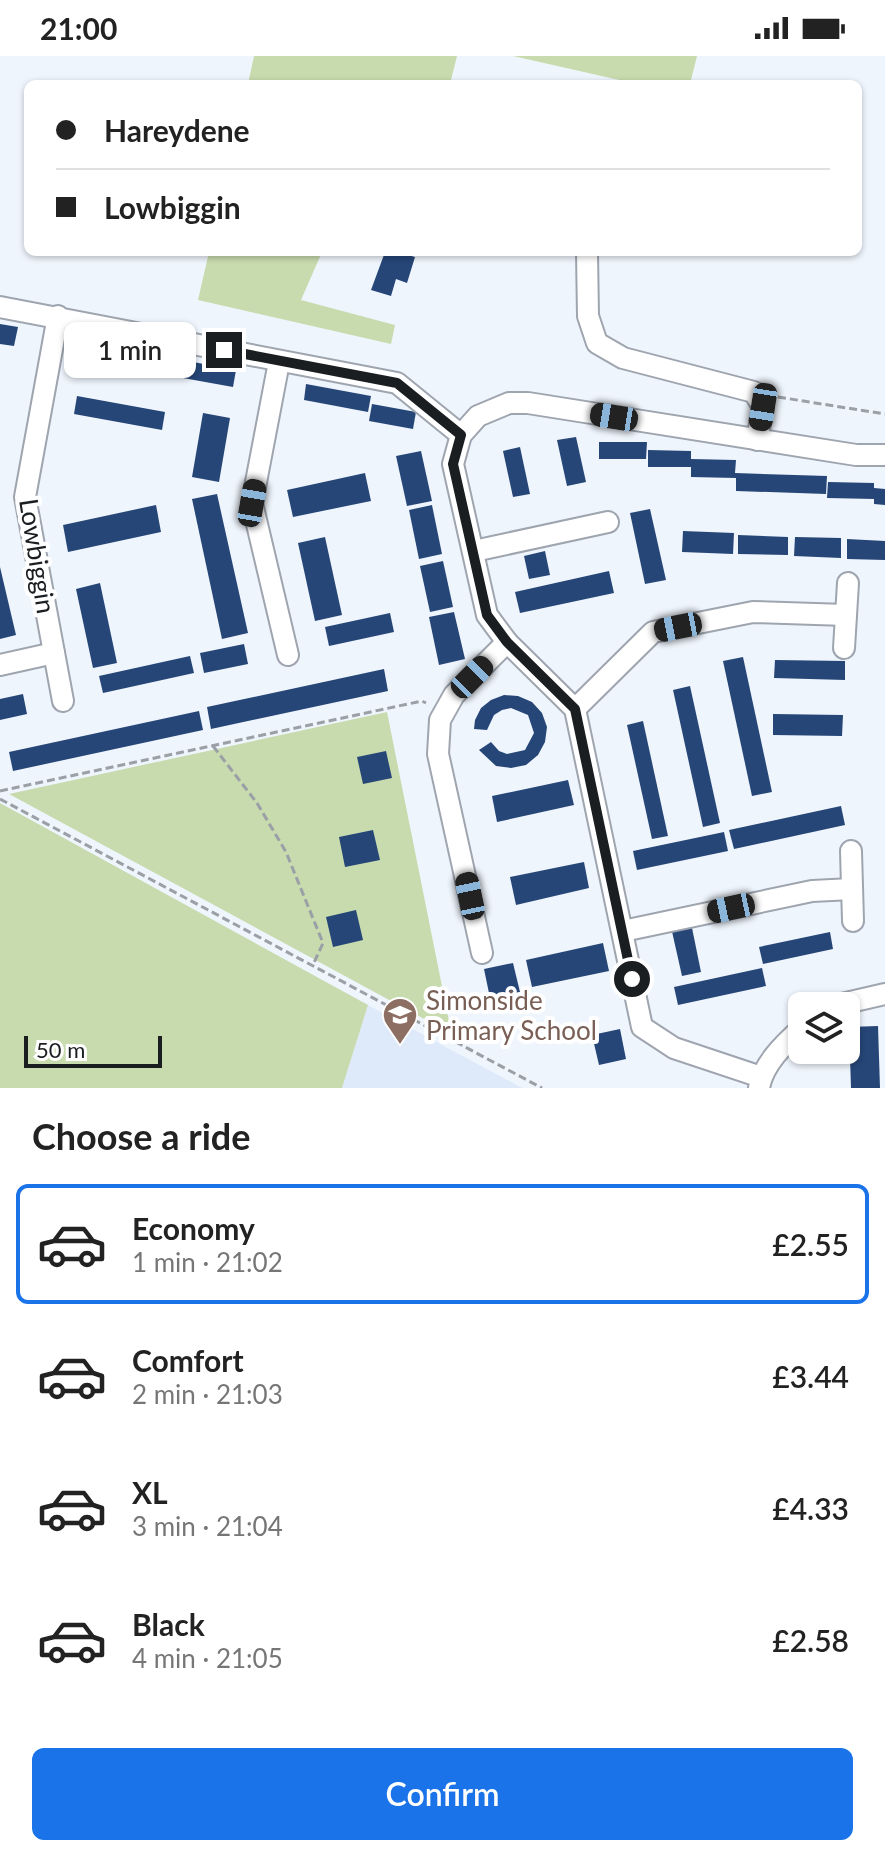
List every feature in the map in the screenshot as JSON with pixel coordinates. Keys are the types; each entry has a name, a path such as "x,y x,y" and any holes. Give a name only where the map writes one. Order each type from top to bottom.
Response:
{"street":[{"path":"587,256 588,316 597,343 623,358 754,392 763,407 757,440"},
{"path":"0,307 397,383 461,435"},
{"name":"Lowbiggin","path":"58,316 25,497 63,701"},
{"path":"279,362 252,503 288,655"},
{"path":"788,1042 778,1052 760,1083 674,1048 642,1027 575,709 507,642 487,615 453,464 461,435 478,416 509,403 528,403 856,455 885,455"},
{"path":"474,551 608,522"},
{"path":"844,648 848,583"},
{"path":"575,709 653,632 753,612 846,615"},
{"path":"482,953 438,754 440,720 454,695 507,642"},
{"path":"0,665 54,653"},
{"path":"851,851 853,921"},
{"path":"623,931 812,891 852,889"},
{"path":"860,1000 885,994"}],"path":[{"path":"754,392 885,414"},
{"path":"0,791 422,701 445,711"},
{"path":"213,746 257,803 286,852 323,943 312,966"},
{"path":"0,799 542,1088"}],"shaded area":[{"name":"Simonside Primary School","path":"368,1005 522,1088 342,1088"}],"green space":[{"path":"254,56 457,56 451,80 249,80"},
{"path":"513,56 697,56 691,80 619,80"},
{"path":"208,256 320,256 301,300 395,325 391,344 198,300"},
{"path":"387,712 450,1026 439,1027 9,794"},
{"path":"0,803 368,1005 342,1088 0,1088"}],"building":[{"path":"384,256 415,257 407,283 396,279 391,296 371,290"},
{"path":"0,324 18,327 14,346 0,344"},
{"path":"86,342 236,370 233,387 83,360"},
{"path":"306,384 371,396 368,412 304,400"},
{"path":"77,396 165,412 162,430 74,414"},
{"path":"372,404 416,412 413,429 369,421"},
{"path":"203,413 230,418 219,482 192,477"},
{"path":"576,437 586,482 567,486 557,440"},
{"path":"599,442 647,442 646,459 599,459"},
{"path":"520,447 530,494 513,497 503,451"},
{"path":"648,450 691,451 691,459 736,460 735,473 827,476 826,494 736,491 736,478 691,477 691,467 648,467"},
{"path":"421,451 432,501 407,506 396,456"},
{"path":"365,473 371,501 293,517 287,490"},
{"path":"828,482 874,483 874,488 885,489 885,505 874,504 874,499 827,498"},
{"path":"217,494 248,633 222,639 192,499"},
{"path":"156,505 161,532 68,552 63,525"},
{"path":"432,505 442,554 419,559 409,510"},
{"path":"650,509 666,580 645,584 630,513"},
{"path":"683,531 734,533 733,554 682,552"},
{"path":"738,535 788,537 788,555 738,554"},
{"path":"325,537 342,615 315,621 298,543"},
{"path":"795,537 841,538 841,558 794,556"},
{"path":"847,539 885,541 885,560 847,559"},
{"path":"545,551 550,575 529,579 524,556"},
{"path":"443,561 453,607 430,612 420,566"},
{"path":"0,567 16,635 0,639"},
{"path":"609,571 614,593 520,613 515,592"},
{"path":"100,583 117,663 93,668 76,589"},
{"path":"454,612 465,659 439,665 429,617"},
{"path":"390,613 394,632 329,646 325,627"},
{"path":"244,644 248,664 204,673 200,653"},
{"path":"190,656 194,673 103,693 99,676"},
{"path":"743,657 772,792 752,796 723,661"},
{"path":"775,660 845,661 845,680 774,678"},
{"path":"384,669 388,691 211,729 207,707"},
{"path":"690,686 720,823 703,827 673,690"},
{"path":"23,694 27,714 0,720 0,699"},
{"path":"504,695 518,696 532,702 542,713 547,727 545,742 538,755 526,765 511,768 496,766 479,750 491,742 507,754 525,750 534,733 528,715 511,708 494,715 487,730 474,729 481,708"},
{"path":"199,711 203,730 13,771 9,752"},
{"path":"773,714 843,715 842,736 773,735"},
{"path":"643,721 668,836 652,839 627,725"},
{"path":"386,751 392,778 363,784 357,757"},
{"path":"568,780 574,805 497,822 492,796"},
{"path":"841,806 845,825 734,849 729,830"},
{"path":"373,830 380,860 345,867 339,837"},
{"path":"724,832 728,851 637,870 633,851"},
{"path":"584,862 589,888 516,905 510,877"},
{"path":"356,910 363,940 333,947 326,917"},
{"path":"691,923 701,972 682,976 671,927"},
{"path":"830,932 833,949 763,964 759,947"},
{"path":"603,943 609,971 532,987 526,960"},
{"path":"513,963 520,992 490,998 484,969"},
{"path":"762,968 766,986 678,1005 674,987"},
{"path":"878,1026 880,1088 851,1088 850,1064 860,1064 860,1027"},
{"path":"620,1029 626,1059 599,1065 592,1035"}],"place":[{"name":"Simonside Primary School","path":"400,1046"}],"route":[{"path":"224,350 397,383 461,435 453,464 487,615 507,642 575,709 632,979"}]}
